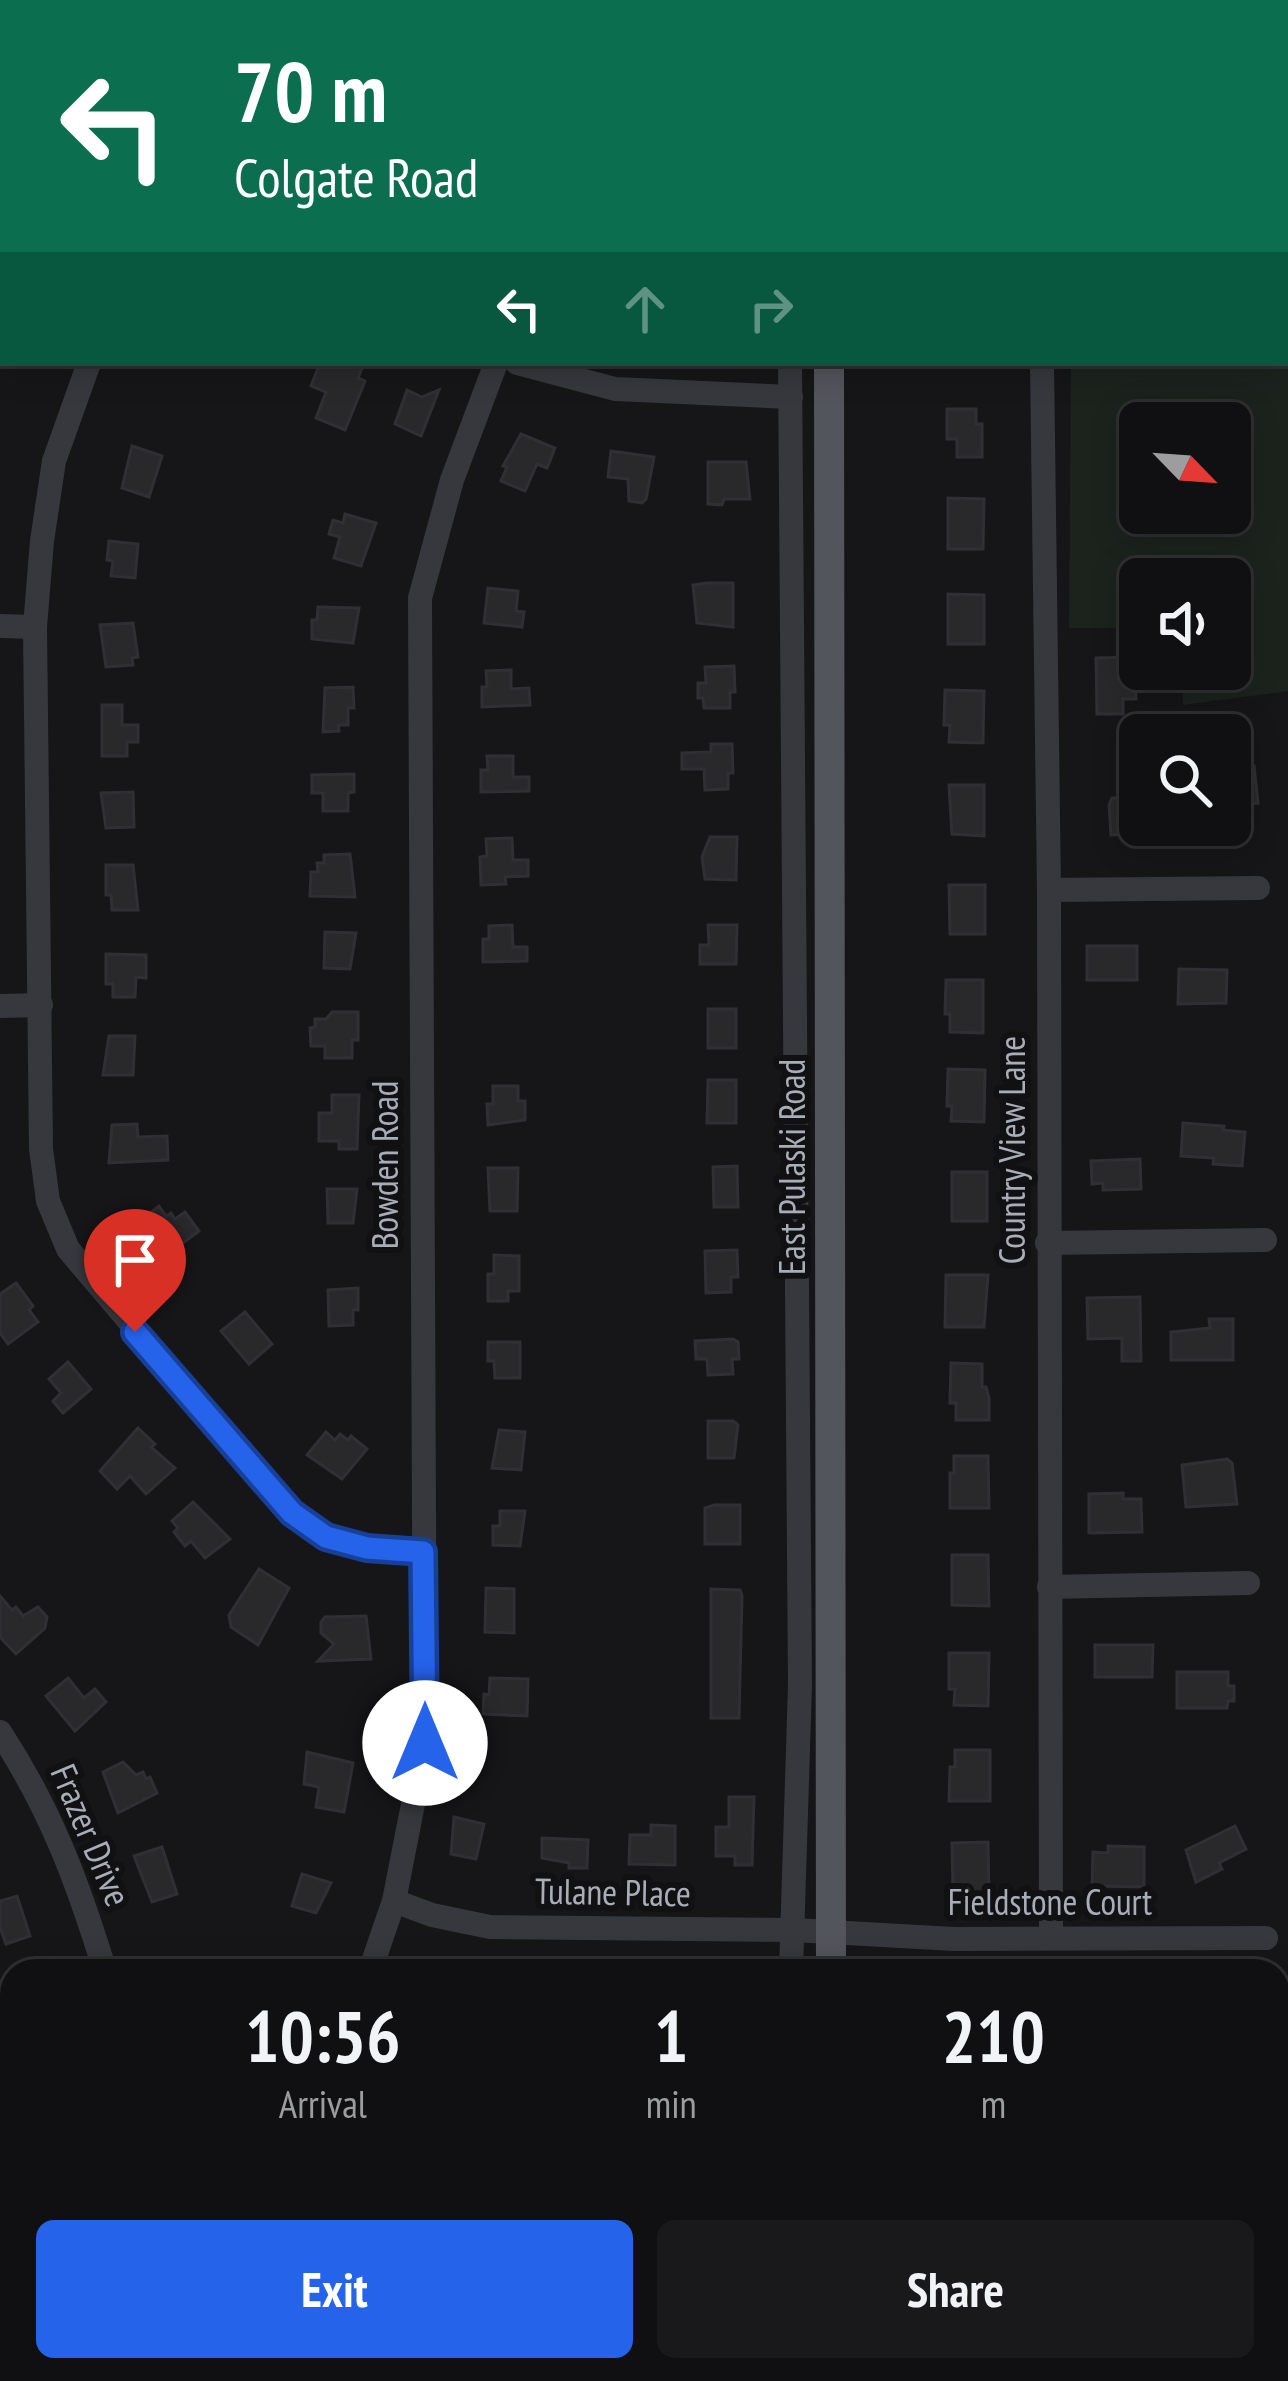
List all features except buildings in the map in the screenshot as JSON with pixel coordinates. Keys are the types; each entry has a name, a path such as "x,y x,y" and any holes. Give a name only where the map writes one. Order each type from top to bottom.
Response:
{"main road":[{"name":"East Pulaski Road","path":"829,366 832,1959"}],"street":[{"path":"88,366 54,461 35,627 41,1149 48,1201 68,1249 292,1513 326,1537 367,1548 423,1552"},
{"name":"Bowden Road","path":"374,1959 394,1901 425,1743 420,598 452,480 495,366"},
{"path":"528,366 615,389 791,397"},
{"path":"790,366 800,1568 792,1959"},
{"name":"Country View Lane","path":"1042,366 1049,890 1052,1937"},
{"path":"0,626 35,627"},
{"path":"1049,890 1258,888"},
{"path":"0,1006 41,1006"},
{"path":"1047,1243 1265,1240"},
{"path":"1048,1587 1248,1583"},
{"name":"Frazer Drive","path":"0,1732 56,1828 102,1959"},
{"name":"Tulane Place","path":"394,1901 490,1927 834,1932"},
{"name":"Fieldstone Court","path":"834,1932 954,1939 1266,1938"}],"shaded area":[{"path":"1071,366 1288,366 1288,691 1183,705 1183,690 1251,690 1251,558 1119,558 1119,628 1069,628"}],"route":[{"path":"135,1332 292,1513 326,1537 367,1548 423,1552 425,1743"}]}
